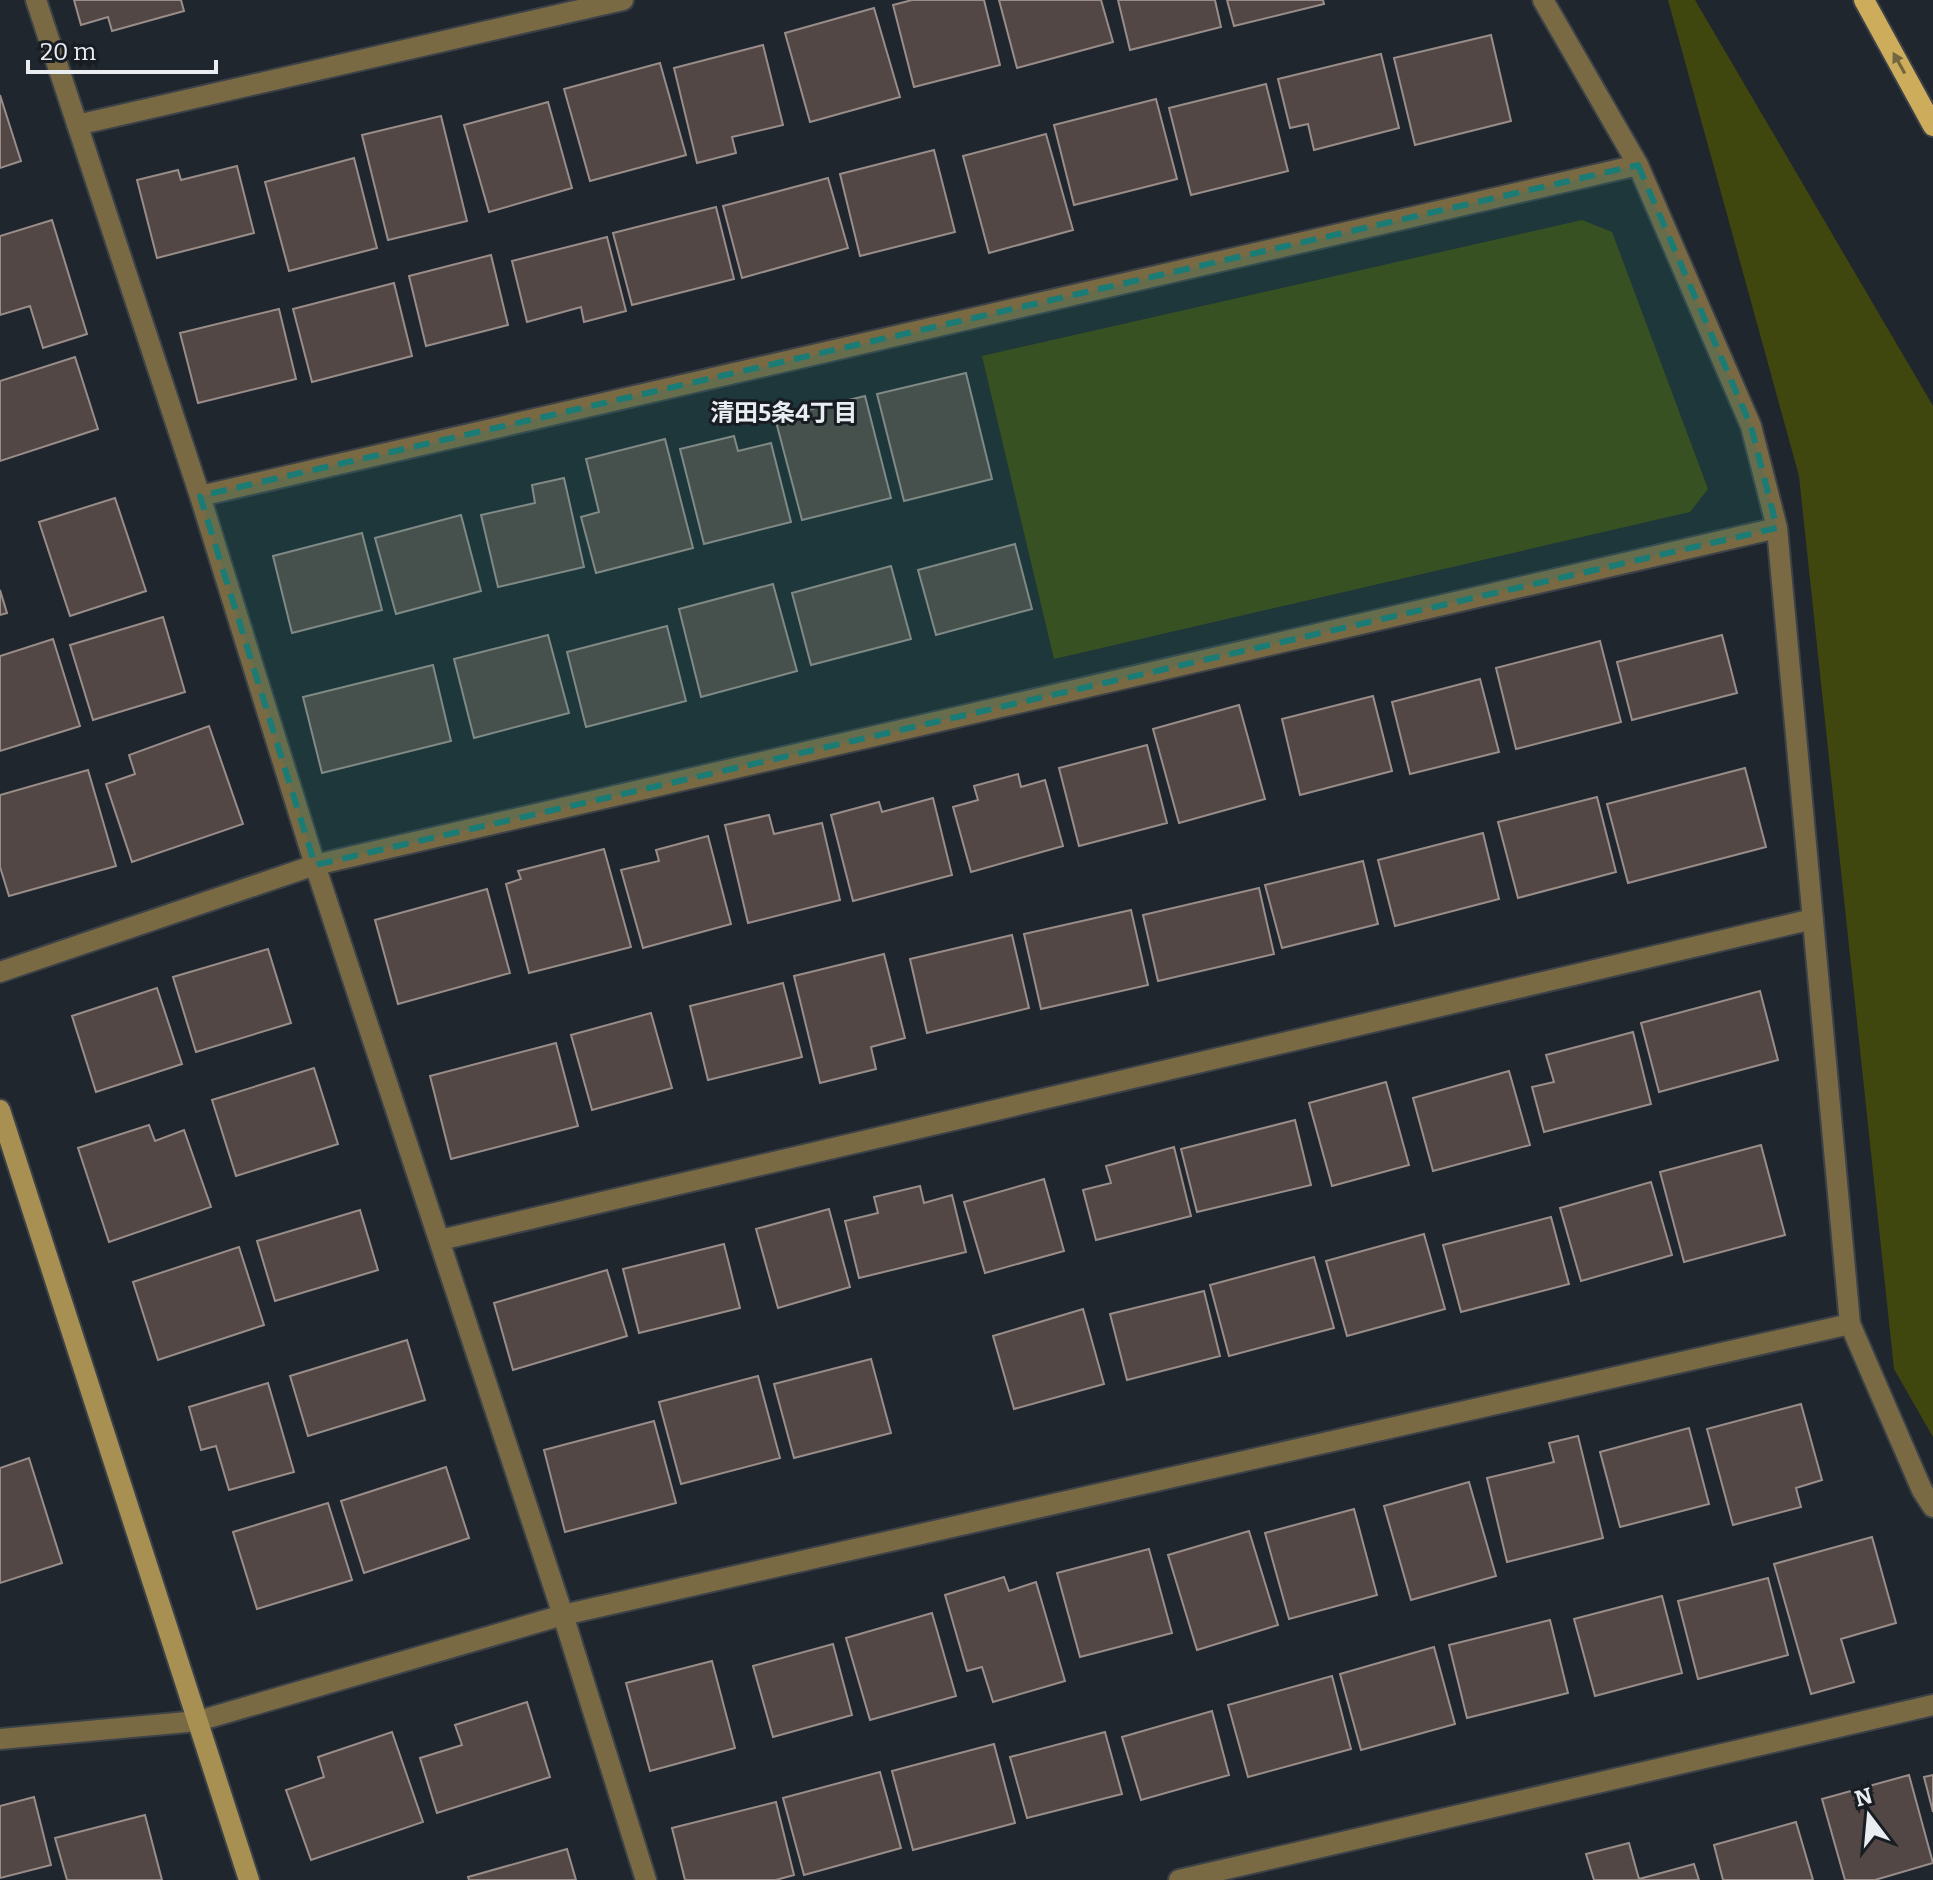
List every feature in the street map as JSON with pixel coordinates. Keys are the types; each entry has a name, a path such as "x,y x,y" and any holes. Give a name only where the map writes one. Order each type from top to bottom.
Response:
{"main road":[{"path":"1864,0 1933,126"}],"street":[{"path":"36,0 200,496 315,865 563,1615 646,1880"},
{"path":"77,125 623,0"},
{"path":"1543,0 1638,165 1751,426 1777,528 1850,1324 1922,1490 1933,1507"},
{"path":"200,496 1638,165"},
{"path":"0,972 315,865 1777,528"},
{"path":"440,1240 1813,919"},
{"path":"0,1110 249,1880"},
{"path":"0,1739 198,1721 563,1615 1850,1324"},
{"path":"1179,1880 1933,1705"}],"highlighted area":[{"path":"1638,165 1751,426 1777,528 315,865 200,496"}],"green space":[{"path":"1668,0 1695,0 1933,406 1933,1437 1894,1369 1799,476"},
{"path":"1582,220 1612,232 1708,489 1690,512 1054,659 982,356"}],"building":[{"path":"74,0 181,0 184,11 112,31 108,17 81,25"},
{"path":"912,0 984,0 1000,65 914,87 893,5"},
{"path":"999,0 1101,0 1113,42 1017,68"},
{"path":"1118,0 1215,0 1221,27 1130,50"},
{"path":"1227,0 1323,0 1324,4 1234,26"},
{"path":"874,8 900,97 810,122 785,33"},
{"path":"1491,35 1511,121 1415,145 1394,58"},
{"path":"763,45 783,125 732,137 736,153 697,163 674,68"},
{"path":"1381,54 1399,128 1314,150 1308,124 1290,128 1278,79"},
{"path":"660,63 686,155 590,181 564,89"},
{"path":"1266,84 1288,171 1191,195 1169,108"},
{"path":"0,95 21,161 0,168"},
{"path":"1156,99 1177,179 1074,205 1054,125"},
{"path":"548,102 572,188 489,212 464,125"},
{"path":"441,116 467,221 388,240 362,135"},
{"path":"1046,134 1073,230 989,253 963,156"},
{"path":"934,150 955,232 860,256 840,174"},
{"path":"354,158 377,248 289,271 265,182"},
{"path":"237,166 254,233 157,258 137,180 178,170 181,180"},
{"path":"828,178 848,248 742,278 723,206"},
{"path":"716,207 734,279 632,305 613,233"},
{"path":"52,220 87,334 43,348 30,306 0,315 0,236"},
{"path":"607,237 626,311 584,322 581,307 527,322 512,261"},
{"path":"491,255 508,325 426,346 409,276"},
{"path":"394,283 412,356 312,382 293,309"},
{"path":"279,309 296,379 198,403 180,333"},
{"path":"75,357 98,429 0,461 0,381"},
{"path":"966,373 992,479 904,501 877,394"},
{"path":"865,396 891,498 802,520 775,418"},
{"path":"734,436 738,451 771,443 791,522 704,544 680,449"},
{"path":"665,439 693,548 596,573 581,517 599,512 586,459"},
{"path":"564,478 584,567 498,587 481,515 535,503 532,485"},
{"path":"115,498 146,591 70,616 39,522"},
{"path":"461,515 481,591 396,614 375,538"},
{"path":"362,533 382,610 292,633 273,556"},
{"path":"1015,544 1032,609 936,635 918,570"},
{"path":"891,566 911,639 811,665 792,593"},
{"path":"773,584 797,671 701,697 679,609"},
{"path":"0,590 7,613 0,615"},
{"path":"163,617 185,692 93,720 70,645"},
{"path":"667,626 686,701 586,727 567,652"},
{"path":"548,635 569,713 474,738 454,659"},
{"path":"1722,635 1737,693 1632,720 1617,662"},
{"path":"53,639 80,726 0,751 0,656"},
{"path":"1600,641 1621,722 1516,749 1496,668"},
{"path":"433,665 451,741 322,773 303,697"},
{"path":"1480,679 1499,752 1410,774 1392,702"},
{"path":"1373,696 1392,771 1300,795 1282,719"},
{"path":"1239,705 1265,799 1179,823 1153,729"},
{"path":"209,726 243,824 132,862 106,784 135,774 129,755"},
{"path":"1147,745 1167,823 1079,846 1059,768"},
{"path":"1745,768 1766,847 1628,883 1607,804"},
{"path":"88,770 116,866 9,896 0,867 0,795"},
{"path":"1018,774 1021,787 1045,780 1063,846 971,872 953,807 978,800 974,786"},
{"path":"1597,797 1616,872 1518,898 1498,822"},
{"path":"933,798 952,875 853,901 831,815 879,802 882,812"},
{"path":"769,815 774,834 822,823 840,900 748,923 725,825"},
{"path":"1483,833 1499,899 1395,926 1378,860"},
{"path":"708,836 731,924 643,948 621,870 659,861 656,850"},
{"path":"604,849 631,947 529,973 506,884 521,879 518,871"},
{"path":"1363,861 1378,924 1282,948 1265,885"},
{"path":"1259,888 1274,954 1158,981 1143,915"},
{"path":"487,889 510,973 398,1004 375,920"},
{"path":"1131,910 1148,985 1041,1009 1024,934"},
{"path":"1012,935 1029,1008 927,1033 910,959"},
{"path":"268,949 291,1023 196,1052 173,977"},
{"path":"884,954 905,1038 871,1047 876,1069 820,1083 794,976"},
{"path":"783,983 802,1057 708,1080 690,1006"},
{"path":"157,988 182,1064 96,1092 72,1016"},
{"path":"1760,991 1778,1060 1659,1092 1641,1023"},
{"path":"651,1013 672,1088 592,1110 571,1035"},
{"path":"1633,1032 1651,1104 1544,1132 1532,1087 1554,1082 1546,1055"},
{"path":"556,1043 578,1126 451,1159 430,1076"},
{"path":"314,1068 338,1144 236,1176 212,1100"},
{"path":"1509,1071 1530,1145 1433,1171 1413,1098"},
{"path":"1386,1082 1409,1165 1332,1186 1309,1103"},
{"path":"1295,1120 1311,1185 1197,1212 1181,1149"},
{"path":"149,1125 155,1141 184,1130 211,1207 109,1242 78,1148"},
{"path":"1761,1145 1785,1235 1684,1262 1660,1172"},
{"path":"1174,1147 1191,1216 1096,1240 1083,1190 1111,1183 1106,1166"},
{"path":"1044,1179 1064,1251 985,1273 964,1202"},
{"path":"1651,1182 1672,1255 1581,1281 1560,1208"},
{"path":"920,1186 924,1203 952,1195 966,1252 859,1278 845,1221 878,1213 874,1197"},
{"path":"829,1209 850,1287 778,1308 756,1229"},
{"path":"360,1210 378,1270 275,1301 257,1241"},
{"path":"1551,1217 1569,1284 1461,1312 1443,1245"},
{"path":"1424,1234 1445,1309 1347,1336 1326,1261"},
{"path":"724,1244 740,1308 639,1333 623,1269"},
{"path":"239,1247 264,1325 158,1360 133,1282"},
{"path":"1314,1257 1334,1328 1229,1356 1210,1285"},
{"path":"607,1270 627,1336 513,1370 494,1303"},
{"path":"1204,1291 1220,1356 1127,1380 1110,1314"},
{"path":"1083,1309 1104,1384 1014,1409 993,1336"},
{"path":"407,1340 425,1400 308,1436 290,1376"},
{"path":"871,1359 891,1433 794,1458 774,1384"},
{"path":"758,1376 780,1458 681,1484 659,1402"},
{"path":"268,1383 294,1472 229,1490 216,1446 201,1450 189,1407"},
{"path":"1801,1404 1822,1480 1796,1488 1801,1507 1733,1525 1707,1429"},
{"path":"654,1421 676,1503 565,1532 544,1450"},
{"path":"1689,1428 1709,1504 1620,1527 1600,1452"},
{"path":"1578,1436 1603,1538 1507,1562 1487,1478 1554,1462 1549,1443"},
{"path":"29,1458 62,1563 0,1583 0,1468"},
{"path":"446,1467 469,1538 364,1573 341,1501"},
{"path":"1469,1482 1496,1576 1411,1600 1384,1506"},
{"path":"328,1503 352,1580 257,1609 233,1532"},
{"path":"1354,1509 1377,1595 1289,1619 1265,1533"},
{"path":"1249,1531 1278,1625 1197,1650 1168,1555"},
{"path":"1872,1537 1896,1623 1841,1639 1854,1682 1811,1694 1774,1564"},
{"path":"1149,1549 1172,1633 1080,1657 1057,1573"},
{"path":"1004,1577 1009,1591 1036,1582 1065,1681 993,1702 982,1667 967,1671 945,1595"},
{"path":"1768,1578 1788,1655 1698,1679 1678,1601"},
{"path":"1662,1596 1682,1673 1595,1696 1574,1619"},
{"path":"932,1613 956,1696 870,1720 846,1638"},
{"path":"1550,1620 1568,1693 1467,1718 1449,1645"},
{"path":"833,1644 852,1715 773,1737 753,1666"},
{"path":"1434,1647 1455,1724 1361,1750 1340,1674"},
{"path":"712,1661 735,1748 650,1771 626,1683"},
{"path":"1332,1676 1351,1749 1248,1777 1228,1705"},
{"path":"527,1702 550,1777 437,1813 420,1758 462,1745 455,1725"},
{"path":"1212,1711 1229,1775 1141,1800 1122,1737"},
{"path":"392,1732 423,1822 311,1860 286,1790 324,1777 318,1757"},
{"path":"1105,1732 1122,1794 1027,1818 1010,1757"},
{"path":"994,1744 1015,1823 913,1850 892,1771"},
{"path":"880,1772 901,1848 804,1875 783,1798"},
{"path":"1909,1775 1933,1863 1875,1880 1845,1880 1822,1799"},
{"path":"1933,1775 1933,1812 1924,1777"},
{"path":"34,1797 51,1865 0,1878 0,1806"},
{"path":"776,1802 794,1875 776,1880 685,1880 672,1828"},
{"path":"145,1815 162,1880 67,1880 55,1838"},
{"path":"1796,1822 1813,1880 1723,1880 1714,1845"},
{"path":"1629,1843 1639,1879 1694,1864 1699,1880 1594,1880 1586,1854"},
{"path":"567,1849 576,1880 469,1880 468,1877"}],"district":[{"name":"清田5条4丁目","path":"784,413"}]}
